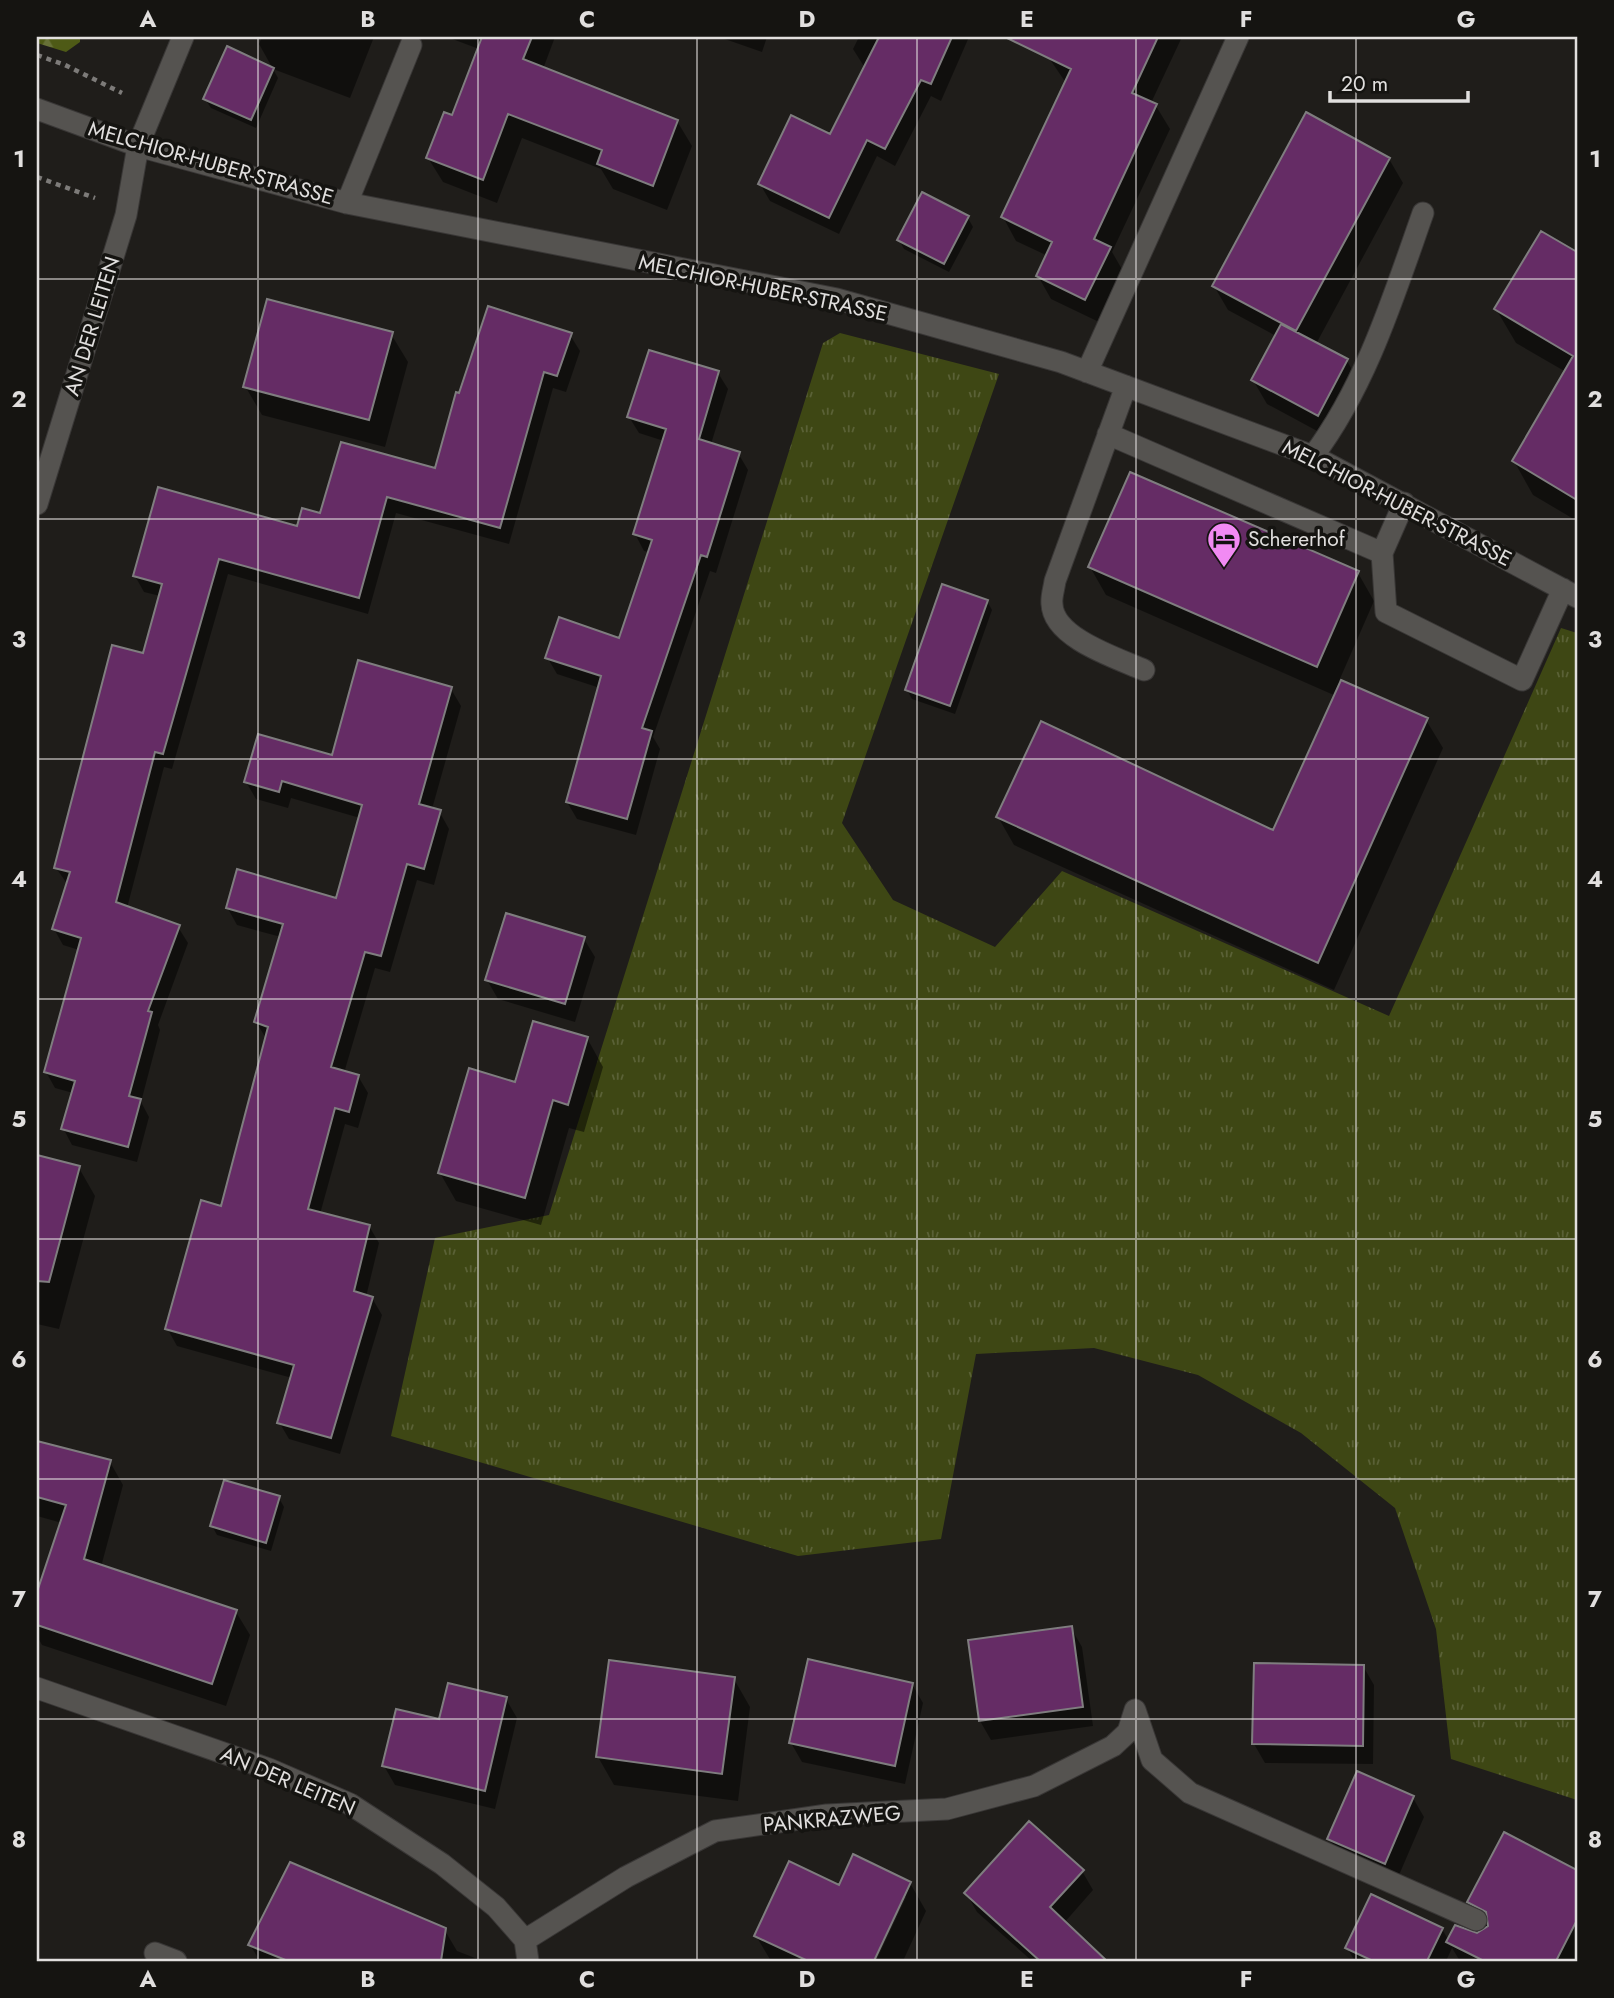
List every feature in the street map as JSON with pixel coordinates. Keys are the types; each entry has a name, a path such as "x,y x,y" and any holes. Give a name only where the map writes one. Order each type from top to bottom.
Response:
{"street":[{"name":"AN DER LEITEN","path":"37,505 126,215 138,146 151,108 183,37"},
{"path":"1087,372 1238,37"},
{"path":"347,203 411,45"},
{"name":"MELCHIOR-HUBER-STRASSE","path":"37,109 138,146 347,203 837,299 1087,372 1313,456 1570,593"},
{"path":"1313,456 1332,431 1386,317 1423,213"},
{"path":"1126,386 1055,582 1051,605 1057,621 1072,636 1144,670"},
{"path":"1108,434 1382,553"},
{"path":"1404,503 1382,553 1386,612 1522,680 1570,593"},
{"name":"AN DER LEITEN","path":"37,1688 269,1769 350,1804 442,1864 496,1907 525,1940"},
{"name":"PANKRAZWEG","path":"525,1940 626,1877 715,1832 827,1815 947,1810 1034,1786 1113,1746 1128,1732 1135,1710 1152,1760 1190,1793 1476,1920"},
{"path":"525,1940 528,1961"},
{"path":"155,1953 176,1961"}],"path":[{"path":"37,55 65,65 151,108"},
{"path":"37,177 89,194 126,215"}],"green space":[{"path":"37,37 80,37 80,42 66,52 37,43"},
{"path":"840,333 999,374 842,823 893,900 995,947 1062,871 1389,1016 1561,628 1577,633 1577,1800 1451,1759 1436,1629 1395,1508 1301,1433 1198,1375 1094,1348 976,1354 941,1539 798,1556 391,1436 435,1238 549,1215 823,343"}],"building":[{"path":"482,37 532,37 523,59 678,120 653,186 597,164 602,150 508,114 483,180 426,158 444,112 452,115"},
{"path":"879,37 952,37 931,84 921,80 885,149 867,140 829,218 758,184 791,115 830,134"},
{"path":"1005,37 1158,37 1132,93 1157,104 1094,239 1111,247 1085,300 1036,276 1052,242 1001,217 1071,69"},
{"path":"227,46 274,68 251,120 203,99"},
{"path":"1306,112 1390,158 1296,331 1212,286"},
{"path":"922,192 969,216 944,264 897,240"},
{"path":"1541,231 1577,252 1577,500 1512,461 1573,356 1494,309"},
{"path":"267,299 393,332 369,420 243,387"},
{"path":"488,306 572,333 557,376 544,372 500,528 387,497 359,598 219,559 163,754 155,752 116,902 180,925 148,1011 152,1012 129,1096 141,1099 128,1147 61,1129 75,1081 44,1072 81,938 52,929 70,872 54,868 112,645 143,653 162,584 133,576 158,487 297,526 302,508 320,513 341,442 435,468 456,392 459,393"},
{"path":"1281,324 1348,359 1318,416 1251,380"},
{"path":"649,350 719,371 699,439 740,452 707,557 701,555 642,728 652,731 627,819 566,802 601,676 545,658 559,617 619,638 652,540 633,534 666,429 627,417"},
{"name":"Schererhof","path":"1130,472 1359,571 1317,667 1088,567"},
{"path":"942,584 988,600 950,706 905,690"},
{"path":"358,660 452,687 419,804 441,810 424,869 407,864 381,956 365,952 331,1067 359,1075 349,1112 335,1108 308,1209 370,1225 354,1291 373,1297 331,1438 277,1423 294,1365 165,1329 201,1200 221,1206 268,1027 254,1022 283,924 226,908 237,869 336,898 362,805 282,781 279,792 244,782 258,734 332,755"},
{"path":"1341,680 1428,718 1318,963 996,817 1041,721 1273,830"},
{"path":"506,913 585,937 565,1004 485,980"},
{"path":"533,1021 588,1037 568,1105 553,1100 525,1198 438,1173 469,1068 515,1082"},
{"path":"37,1155 80,1166 49,1282 37,1281"},
{"path":"37,1441 111,1460 84,1559 237,1610 212,1684 37,1625 37,1592 66,1505 37,1497"},
{"path":"224,1480 280,1496 266,1543 210,1526"},
{"path":"1072,1626 1083,1707 979,1721 968,1640"},
{"path":"808,1659 913,1683 895,1766 789,1743"},
{"path":"609,1660 735,1677 722,1774 596,1757"},
{"path":"1254,1663 1364,1665 1363,1746 1252,1744"},
{"path":"448,1683 507,1697 485,1791 382,1766 396,1709 439,1719"},
{"path":"1357,1771 1414,1796 1385,1864 1327,1839"},
{"path":"1029,1821 1084,1870 1050,1907 1107,1961 1040,1961 964,1893"},
{"path":"1504,1832 1577,1870 1577,1920 1556,1961 1484,1961 1446,1942 1455,1925 1477,1933 1488,1926 1486,1912 1467,1902"},
{"path":"853,1854 911,1882 874,1961 808,1961 754,1936 789,1861 839,1885"},
{"path":"290,1862 446,1928 441,1961 288,1961 248,1945"},
{"path":"1371,1894 1443,1928 1427,1961 1373,1961 1345,1948"}],"place":[{"name":"Schererhof","path":"1224,569"}]}
